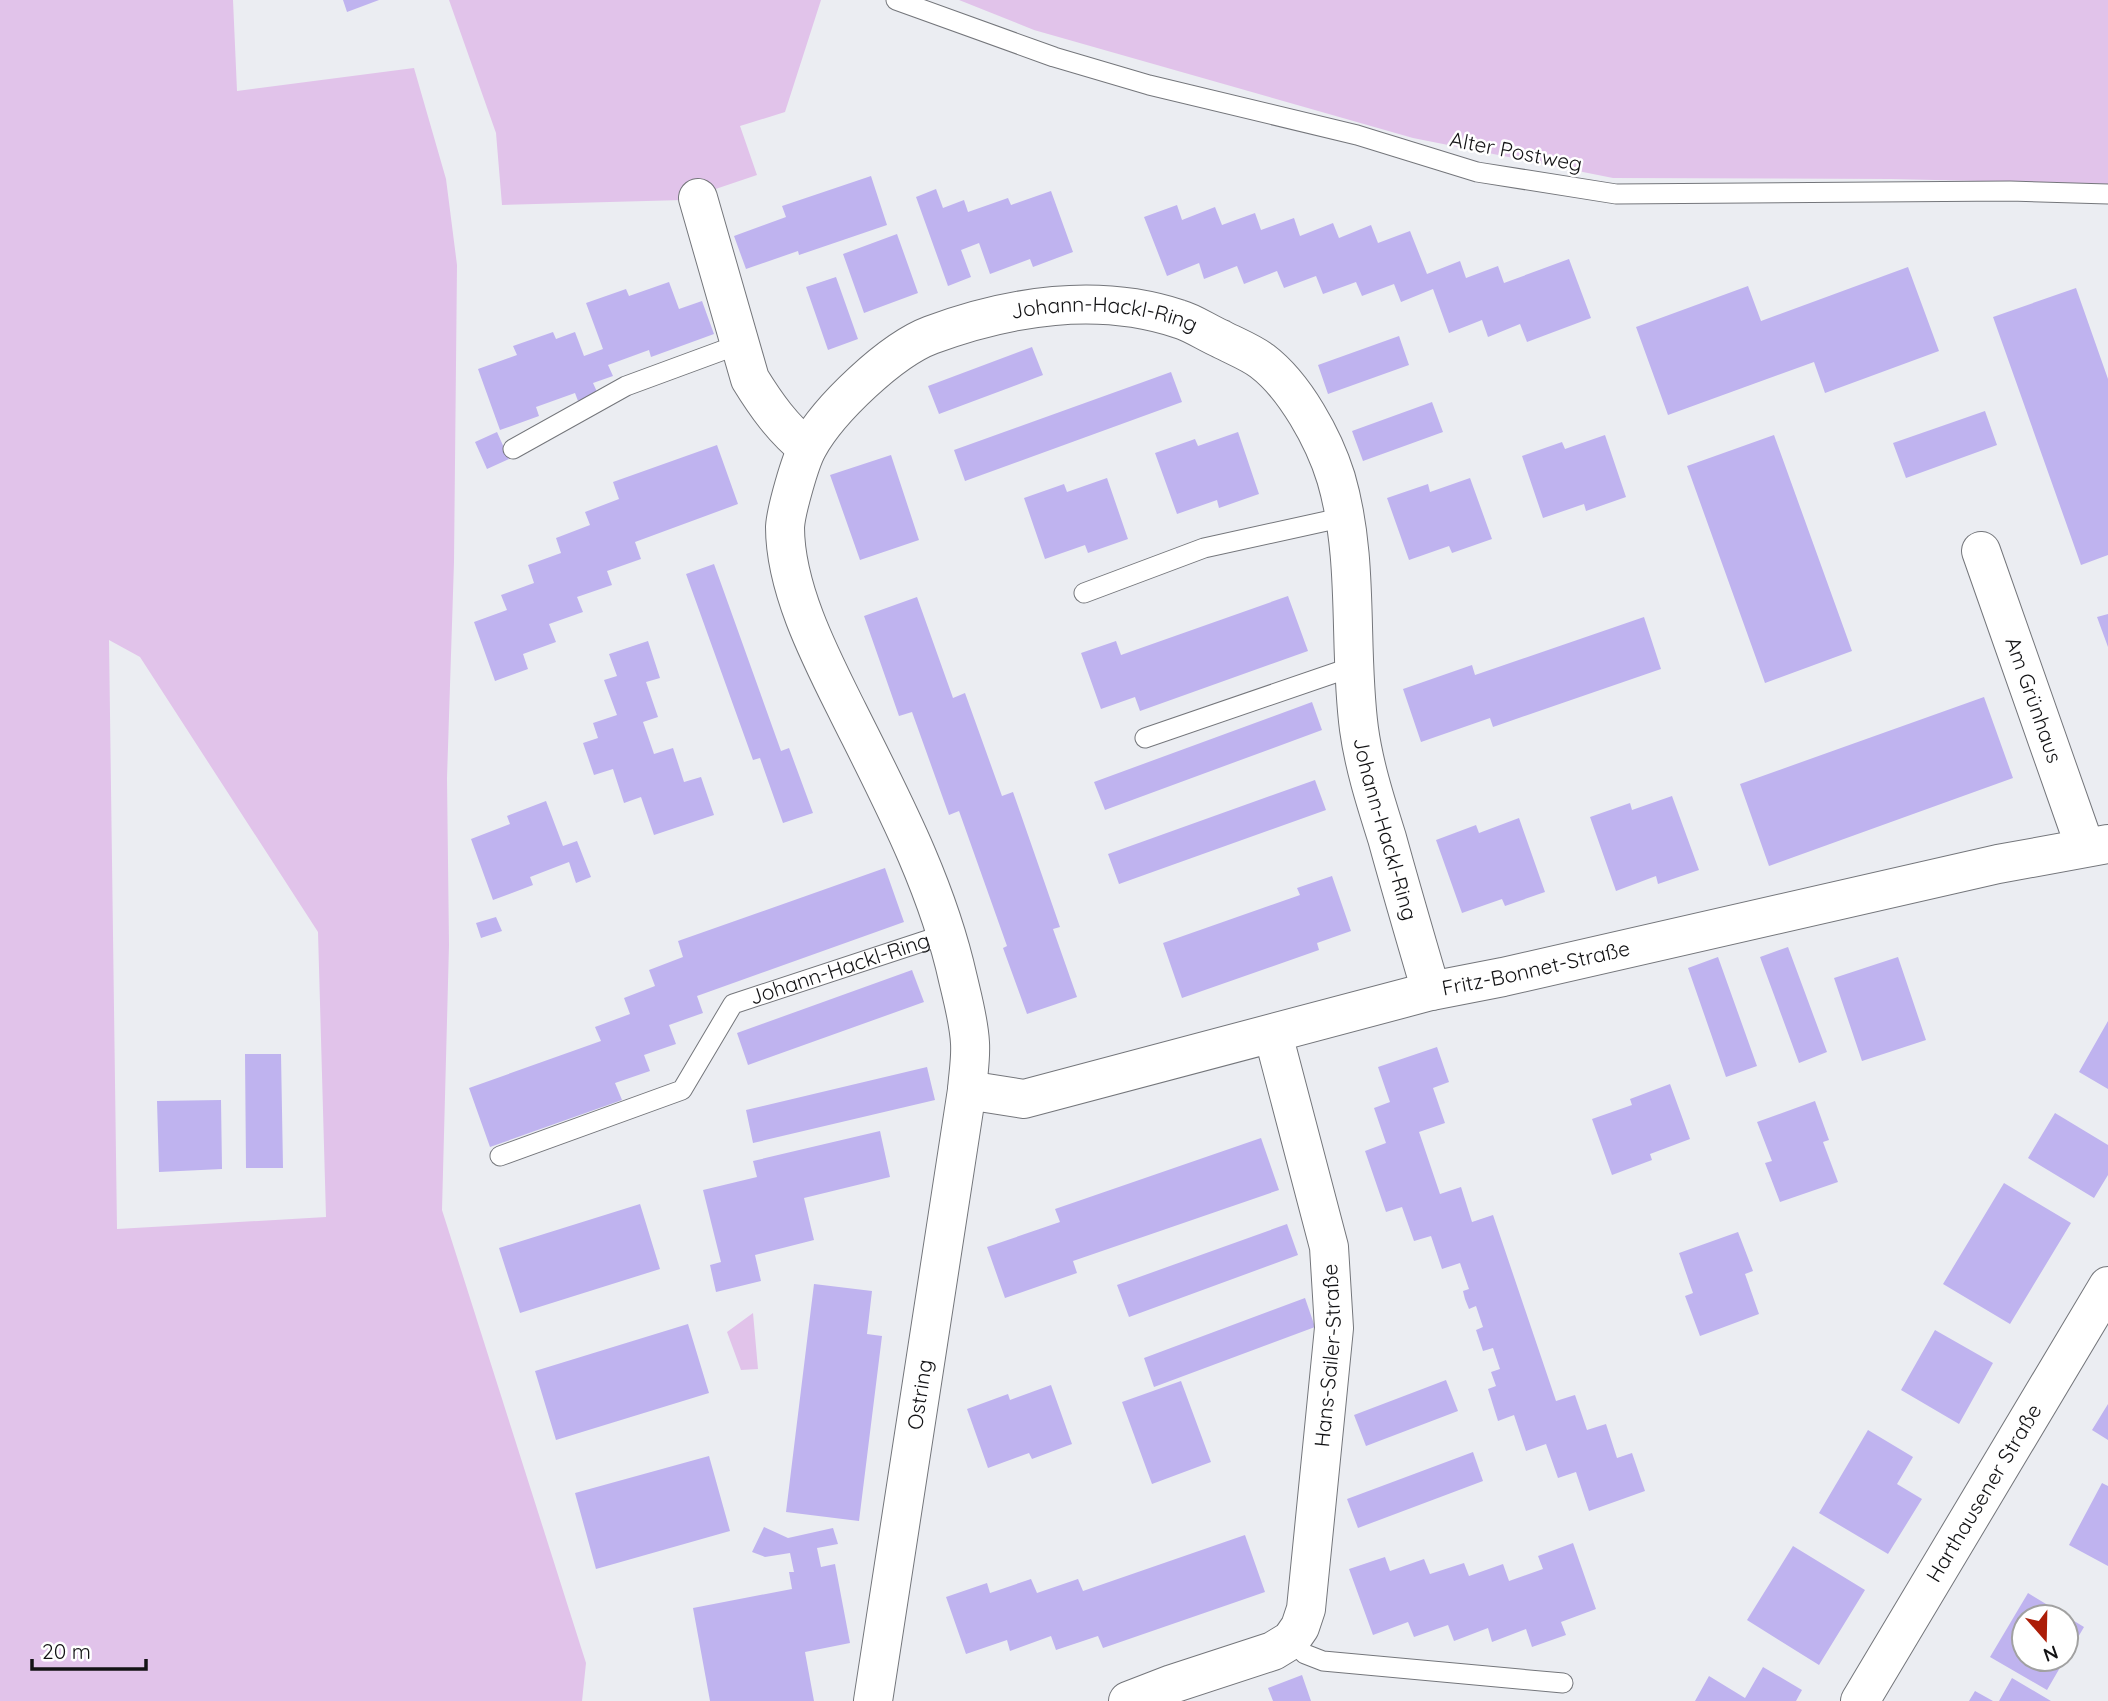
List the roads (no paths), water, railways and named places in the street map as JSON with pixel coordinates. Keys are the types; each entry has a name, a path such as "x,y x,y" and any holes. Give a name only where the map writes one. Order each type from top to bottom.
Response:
{"street":[{"path":"698,198 750,379 788,433 807,448"},
{"name":"Johann-Hackl-Ring","path":"967,1090 970,1043 966,1013 946,934 923,866 816,650 797,594 785,524 807,448 840,403 896,355 925,337 978,318 1035,307 1080,304 1124,307 1180,319 1261,359 1288,386 1312,424 1335,476 1345,517 1354,608 1359,733 1372,789 1431,991"},
{"name":"Am Grünhaus","path":"1981,551 2096,846"},
{"name":"Fritz-Bonnet-Straße","path":"967,1090 1024,1099 1431,991 1998,864 2096,846"},
{"name":"Hans-Sailer-Straße","path":"1273,1034 1329,1247 1334,1328 1306,1609 1292,1640"},
{"name":"Ostring","path":"873,1701 967,1090"},
{"name":"Harthausener Straße","path":"1860,1701 2108,1286"},
{"path":"1128,1701 1273,1651 1292,1640"}],"lane":[{"name":"Alter Postweg","path":"896,0 1054,57 1149,85 1357,135 1477,172 1616,194 1997,191 2108,194"},
{"path":"513,449 626,386 740,344"},
{"path":"1084,593 1203,548 1345,517"},
{"path":"1144,738 1355,666"},
{"name":"Johann-Hackl-Ring","path":"500,1156 682,1090 733,1004 946,934"},
{"path":"1292,1640 1305,1654 1323,1661 1563,1683"}]}
